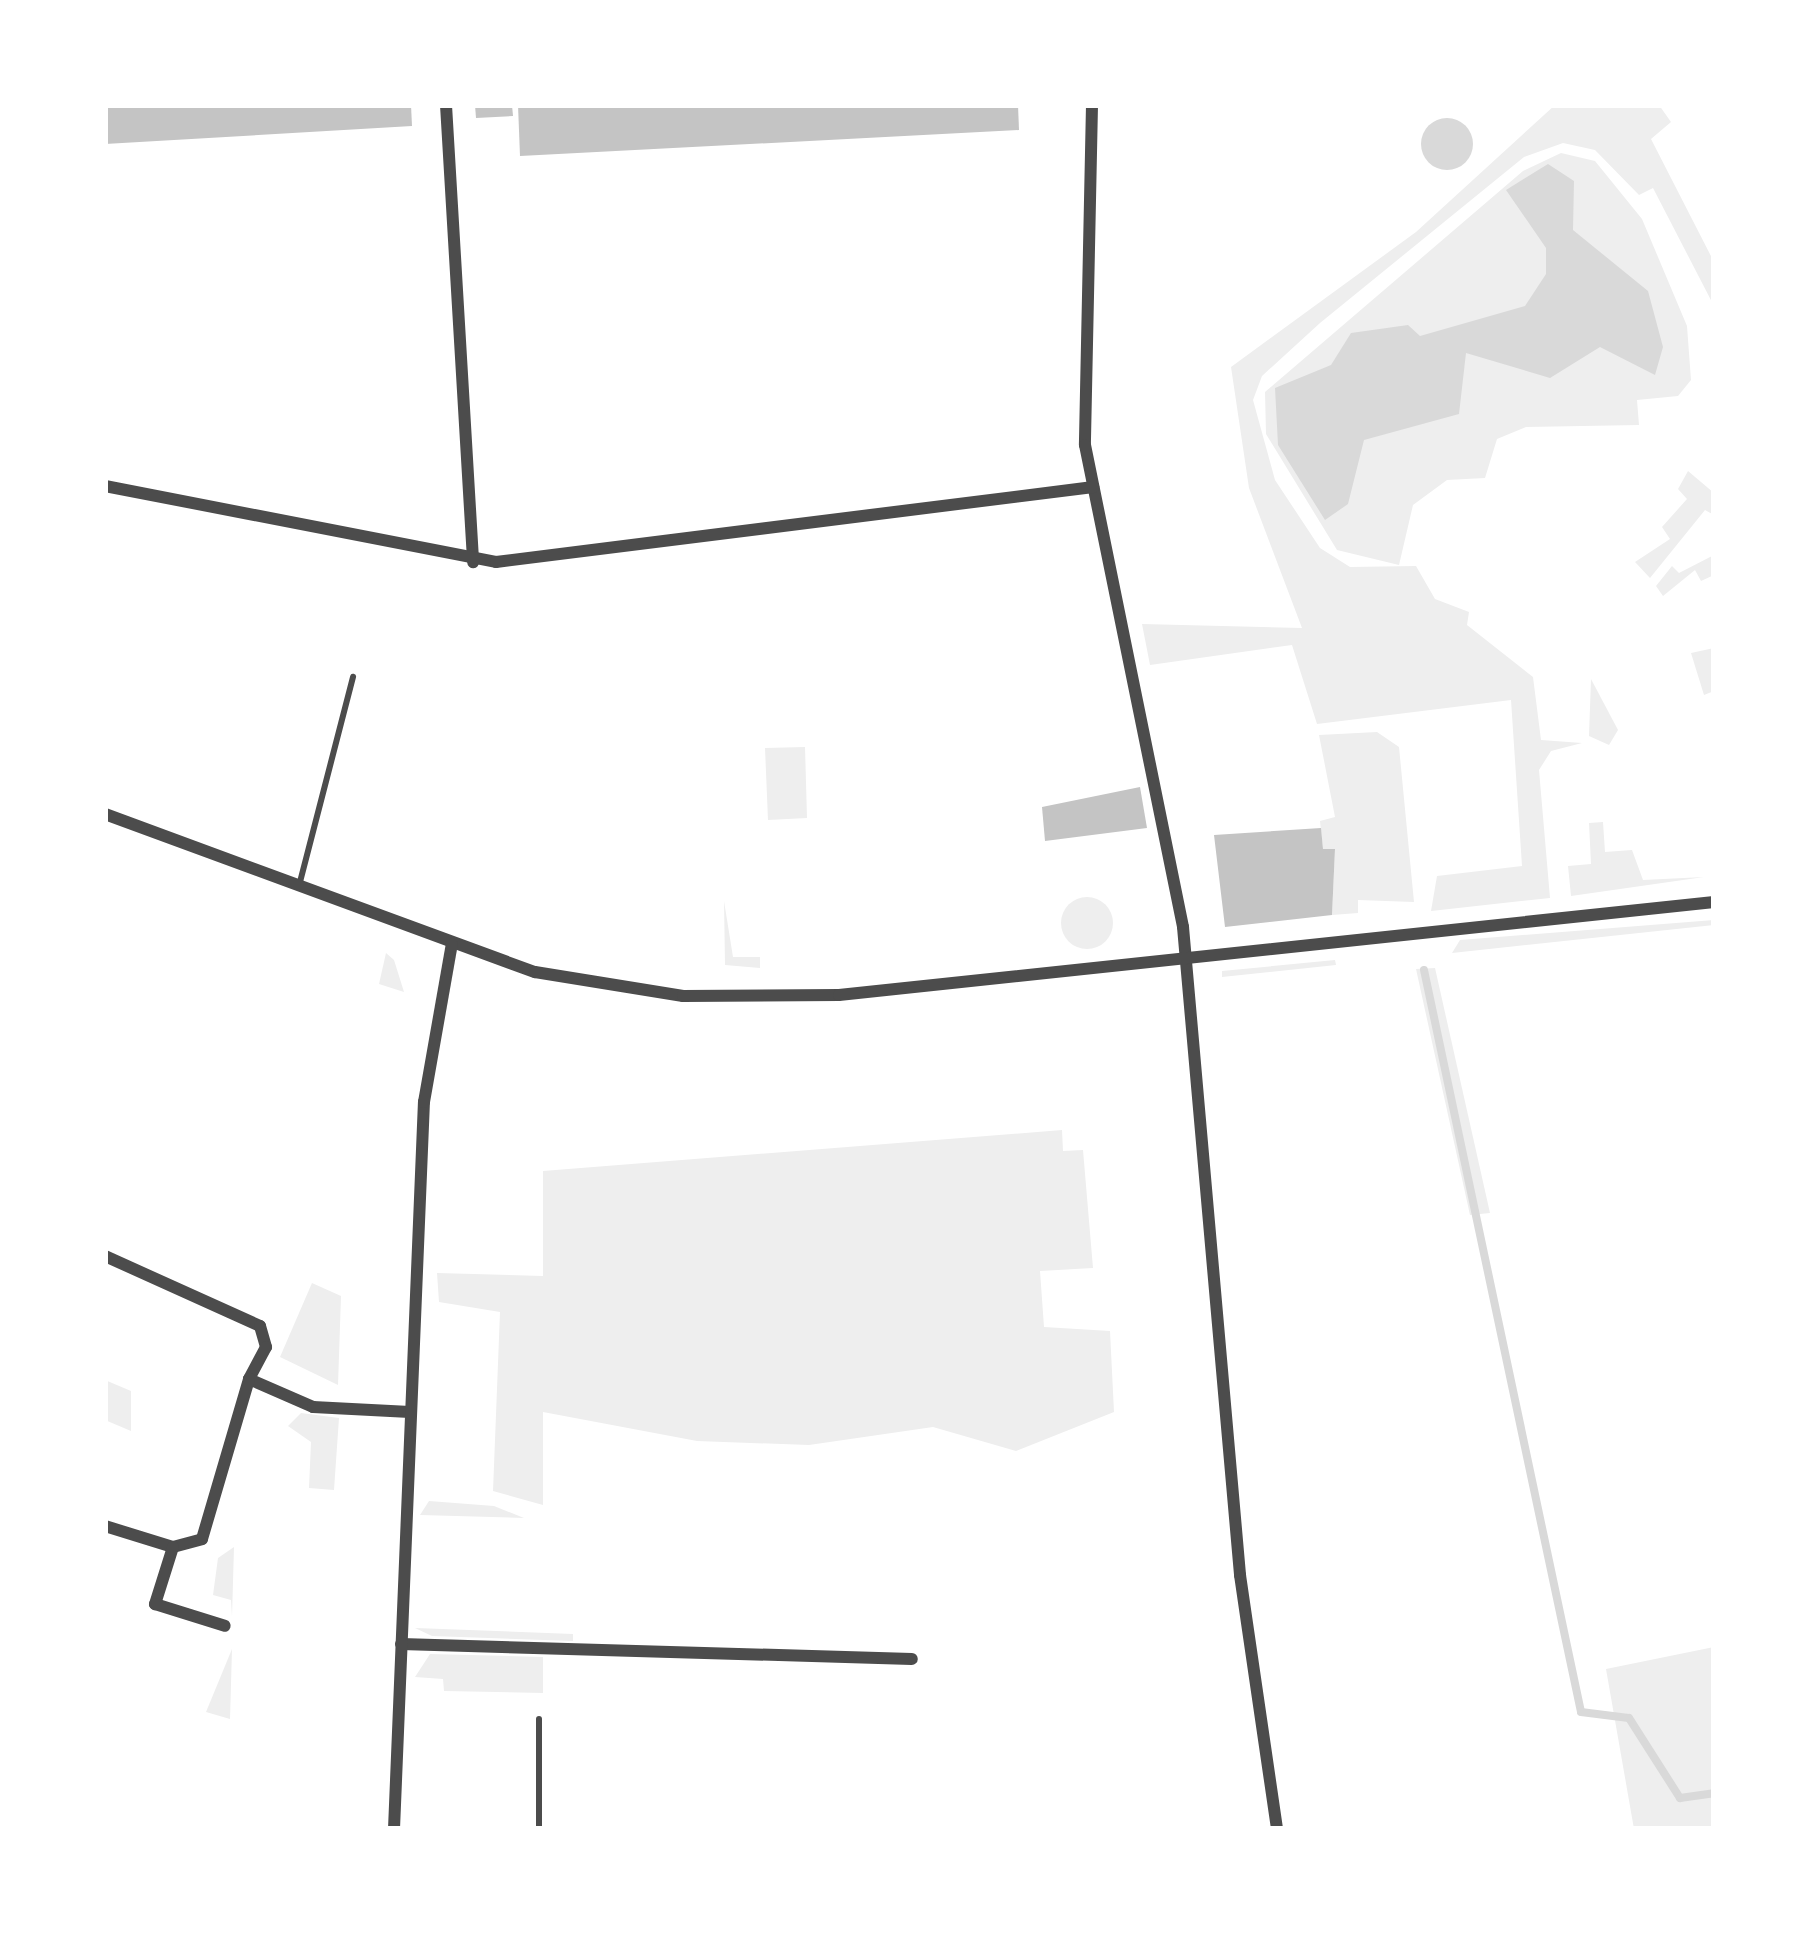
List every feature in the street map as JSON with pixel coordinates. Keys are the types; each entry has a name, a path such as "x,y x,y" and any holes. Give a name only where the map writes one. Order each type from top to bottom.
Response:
{"street":[{"path":"446,105 473,562"},
{"path":"1092,105 1084,424 1186,958 1240,1575 1277,1829"},
{"path":"105,486 473,562 587,557 1093,487"},
{"path":"105,814 452,944 582,984 734,998 1186,958 1714,902"},
{"path":"394,1829 425,1088 452,944"},
{"path":"105,1256 260,1326 266,1347 249,1379 202,1539 173,1546 105,1526"},
{"path":"249,1379 313,1407 410,1412"},
{"path":"173,1546 155,1604 225,1626"},
{"path":"401,1644 912,1659"}],"lane":[{"path":"299,886 353,677"},
{"path":"538,1719 539,1829"}],"shaded area":[{"path":"1555,105 1659,105 1671,122 1651,139 1714,262 1714,306 1653,188 1639,195 1595,150 1563,143 1524,157 1320,323 1262,376 1253,400 1275,480 1320,548 1350,567 1416,566 1435,599 1469,612 1467,625 1533,677 1541,740 1582,743 1551,751 1539,770 1550,898 1431,911 1437,876 1522,866 1511,700 1317,724 1292,645 1150,665 1142,624 1302,628 1249,488 1231,367 1416,232"},
{"path":"1447,118 1465,126 1473,144 1465,162 1447,170 1429,162 1421,144 1429,126"},
{"path":"1561,153 1595,161 1642,219 1687,326 1691,380 1678,396 1637,400 1639,425 1526,427 1497,439 1485,478 1447,480 1413,505 1399,565 1337,550 1266,434 1265,392 1523,171"},
{"path":"1548,164 1574,181 1573,230 1648,291 1663,347 1655,375 1600,347 1550,378 1466,353 1459,414 1364,440 1348,504 1325,520 1278,445 1275,388 1331,365 1351,333 1408,325 1420,336 1525,306 1546,274 1546,248 1506,190"},
{"path":"1688,471 1714,493 1714,515 1705,510 1650,578 1635,562 1670,539 1662,527 1687,499 1678,489"},
{"path":"1714,555 1714,575 1701,581 1695,570 1663,596 1656,586 1672,566 1679,573"},
{"path":"1714,648 1714,691 1704,695 1691,653"},
{"path":"1591,679 1618,730 1609,745 1589,736"},
{"path":"1377,732 1399,747 1414,902 1358,900 1358,913 1332,915 1335,849 1323,849 1320,821 1335,817 1319,735"},
{"path":"805,747 807,818 768,820 765,748"},
{"path":"1603,822 1605,852 1632,850 1643,880 1704,877 1571,896 1568,866 1591,864 1589,823"},
{"path":"1087,897 1105,905 1113,923 1105,941 1087,949 1069,941 1061,923 1069,905"},
{"path":"724,901 733,957 760,957 760,968 725,965"},
{"path":"1714,920 1714,925 1452,953 1460,940"},
{"path":"386,953 394,960 404,992 379,984"},
{"path":"1335,960 1336,965 1222,977 1222,971"},
{"path":"1435,968 1490,1213 1470,1215 1416,969"},
{"path":"1062,1130 1063,1151 1083,1150 1093,1268 1040,1271 1044,1327 1110,1331 1114,1412 1016,1451 933,1427 809,1445 697,1441 543,1412 543,1505 493,1491 500,1312 439,1302 437,1273 543,1276 543,1171"},
{"path":"312,1283 341,1296 338,1385 280,1357"},
{"path":"105,1380 131,1391 131,1431 105,1420"},
{"path":"301,1413 339,1418 334,1490 309,1488 311,1442 288,1426"},
{"path":"429,1501 494,1506 524,1518 420,1515"},
{"path":"234,1547 232,1617 231,1600 213,1595 218,1558"},
{"path":"415,1628 573,1634 573,1641 432,1636"},
{"path":"1714,1647 1714,1829 1634,1829 1606,1669"},
{"path":"232,1649 230,1719 206,1712"},
{"path":"430,1654 543,1657 543,1693 444,1691 443,1679 415,1677"}],"building":[{"path":"105,105 411,105 412,126 105,144"},
{"path":"475,105 512,105 513,116 476,118"},
{"path":"518,105 1018,105 1019,130 520,156"},
{"path":"1140,787 1147,828 1045,841 1042,807"},
{"path":"1321,828 1323,849 1335,849 1332,915 1225,927 1214,835"}],"waterway":[{"path":"1424,970 1581,1712 1629,1718 1680,1798 1714,1793"}]}
